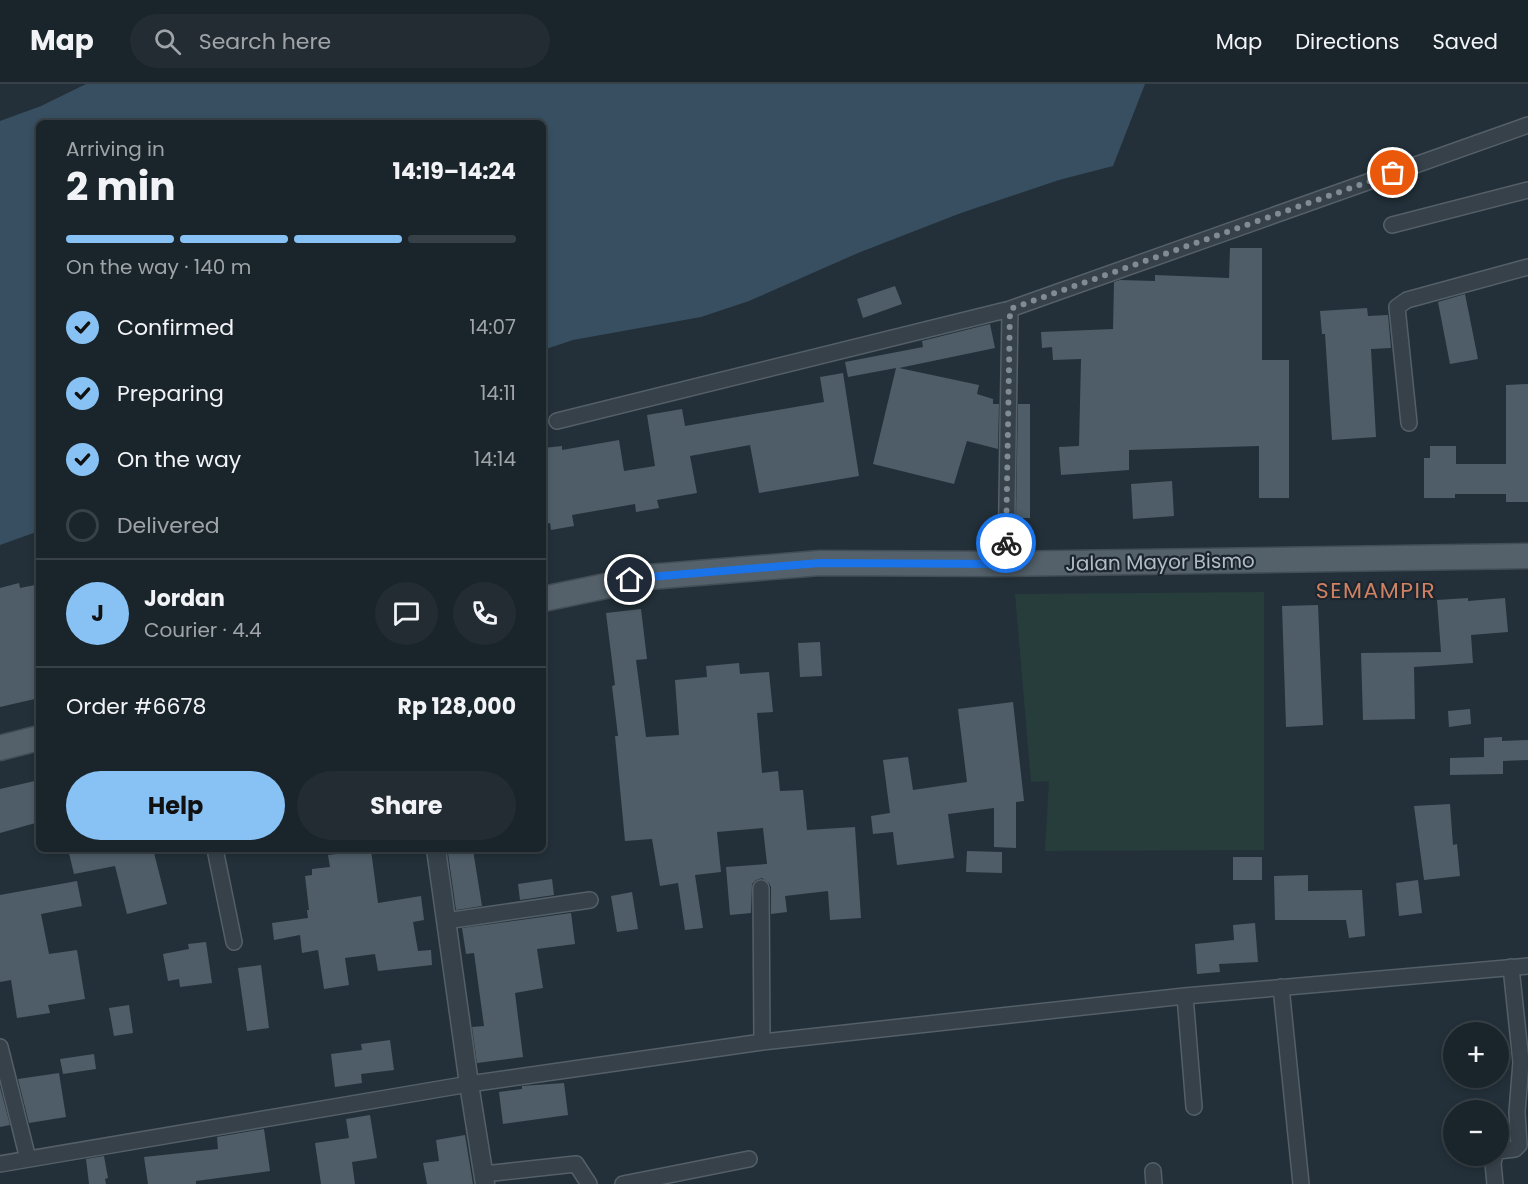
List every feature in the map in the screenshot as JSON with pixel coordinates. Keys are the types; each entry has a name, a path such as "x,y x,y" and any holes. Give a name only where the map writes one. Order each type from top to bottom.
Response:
{"main road":[{"name":"Jalan Mayor Bismo","path":"546,598 649,577 820,563 1006,564 1528,556"},
{"path":"0,748 36,739"}],"street":[{"path":"557,421 1010,309 1528,125"},
{"path":"1392,225 1528,190"},
{"path":"1409,423 1397,307 1407,300 1528,267"},
{"path":"1006,564 1010,309"},
{"path":"215,852 234,942"},
{"path":"436,852 468,1084 484,1179 572,1164 578,1166 589,1184"},
{"path":"761,888 762,1042"},
{"path":"446,921 590,900"},
{"path":"0,1164 468,1084 762,1042 1185,996 1528,966"},
{"path":"1509,1150 1515,1149 1519,1145 1517,1112 1521,1062 1511,967"},
{"path":"1281,987 1301,1184"},
{"path":"1185,996 1194,1107"},
{"path":"0,1047 28,1159"},
{"path":"623,1184 749,1159"},
{"path":"1493,1166 1495,1184"}],"green space":[{"path":"1264,592 1264,850 1045,851 1049,781 1031,782 1015,594"}],"water":[{"path":"86,84 1145,84 1113,166 1059,180 961,213 858,253 749,301 701,317 573,340 546,349 546,120 36,120 36,532 0,545 0,121 41,106"}],"building":[{"path":"1230,248 1262,248 1262,360 1289,360 1289,498 1259,498 1259,446 1129,450 1129,470 1061,475 1059,447 1079,446 1081,359 1053,360 1052,347 1042,348 1041,332 1113,329 1114,282 1120,280 1155,281 1155,275 1229,278"},
{"path":"895,286 902,304 863,318 857,299"},
{"path":"1465,294 1478,359 1450,364 1438,302"},
{"path":"1367,308 1368,316 1388,315 1391,348 1371,349 1376,437 1332,440 1325,334 1322,334 1320,311"},
{"path":"990,324 995,348 899,368 979,385 977,394 993,399 993,404 999,404 998,449 967,441 954,484 873,464 896,368 848,377 845,362 923,347 922,341"},
{"path":"843,373 859,476 759,493 750,445 690,456 697,493 657,500 659,508 636,512 635,504 572,515 574,526 551,530 550,523 546,524 546,448 562,446 562,450 619,440 624,471 655,466 647,415 682,409 685,426 824,402 820,377"},
{"path":"1528,384 1528,502 1506,502 1506,494 1455,494 1455,498 1424,498 1424,458 1430,458 1430,446 1456,446 1456,464 1506,464 1506,385"},
{"path":"1018,404 1030,404 1030,518 1016,518"},
{"path":"1172,481 1174,516 1133,519 1131,484"},
{"path":"19,583 20,588 35,585 36,699 0,707 0,588"},
{"path":"1468,598 1468,601 1505,598 1508,632 1471,635 1473,663 1414,667 1415,719 1363,720 1361,653 1441,652 1437,600"},
{"path":"1318,605 1323,725 1286,727 1282,606"},
{"path":"641,609 647,659 636,660 646,737 679,735 675,680 707,677 706,666 739,663 740,674 769,672 773,712 757,713 762,773 778,771 780,791 803,790 807,830 855,827 861,918 830,920 828,891 785,896 787,912 771,914 771,887 762,878 752,884 751,913 730,915 726,867 767,864 763,828 717,832 721,872 695,875 703,928 685,930 678,883 660,886 652,839 625,841 615,736 618,736 612,686 615,685 606,613"},
{"path":"820,642 822,676 800,677 798,643"},
{"path":"1013,702 1024,801 1016,802 1016,848 994,847 994,808 948,814 954,858 897,865 893,832 873,834 871,816 890,813 883,760 908,757 913,790 967,782 958,709"},
{"path":"1470,709 1471,724 1449,727 1448,711"},
{"path":"1502,737 1502,741 1528,740 1528,760 1503,761 1503,774 1450,775 1450,758 1484,757 1484,738"},
{"path":"36,781 36,823 0,833 0,789"},
{"path":"1450,804 1453,845 1457,844 1460,876 1424,880 1414,806"},
{"path":"967,851 1002,852 1002,873 966,872"},
{"path":"69,852 154,852 167,904 127,914 115,866 74,874"},
{"path":"371,852 378,903 421,896 424,920 413,922 418,951 431,950 432,965 378,971 375,954 345,958 349,985 324,989 318,950 302,953 300,935 274,940 272,923 308,918 305,876 312,875 312,869 330,867 328,855"},
{"path":"473,852 482,906 456,910 448,853"},
{"path":"1233,857 1262,857 1262,880 1233,880"},
{"path":"1308,875 1308,891 1362,890 1365,936 1349,938 1346,920 1275,920 1274,876"},
{"path":"552,879 554,895 520,900 518,884"},
{"path":"1418,880 1422,913 1399,916 1396,883"},
{"path":"77,881 82,906 41,914 49,954 77,950 85,999 48,1005 50,1013 17,1018 11,980 0,982 0,895"},
{"path":"632,892 638,929 617,932 611,896"},
{"path":"571,913 575,944 537,949 543,988 515,993 523,1057 477,1063 472,1027 484,1026 474,953 466,954 462,928"},
{"path":"1255,923 1258,962 1219,964 1220,972 1197,974 1195,944 1234,940 1233,925"},
{"path":"206,942 212,983 180,987 179,979 168,981 163,954 189,949 188,944"},
{"path":"261,965 269,1028 247,1031 238,968"},
{"path":"129,1005 133,1033 114,1036 109,1008"},
{"path":"390,1040 394,1070 361,1074 362,1083 335,1087 331,1054 362,1050 361,1044"},
{"path":"94,1054 96,1069 63,1074 60,1059"},
{"path":"59,1073 66,1117 29,1123 18,1079"},
{"path":"564,1083 568,1115 503,1124 499,1092 522,1089 522,1086"},
{"path":"0,1087 10,1125 0,1127"},
{"path":"370,1115 377,1158 352,1162 355,1184 321,1184 315,1143 349,1138 346,1119"},
{"path":"264,1129 270,1171 196,1181 196,1184 148,1184 144,1157 218,1149 217,1137"},
{"path":"465,1135 473,1184 427,1184 423,1163 439,1161 436,1140"},
{"path":"104,1156 108,1178 105,1179 106,1184 89,1184 86,1159"}],"way so far":[{"path":"1006,543 1010,309 1393,173"}],"district":[{"name":"SEMAMPIR","path":"1376,590"}],"route":[{"path":"630,580 820,563 1006,564 1006,543"}]}
